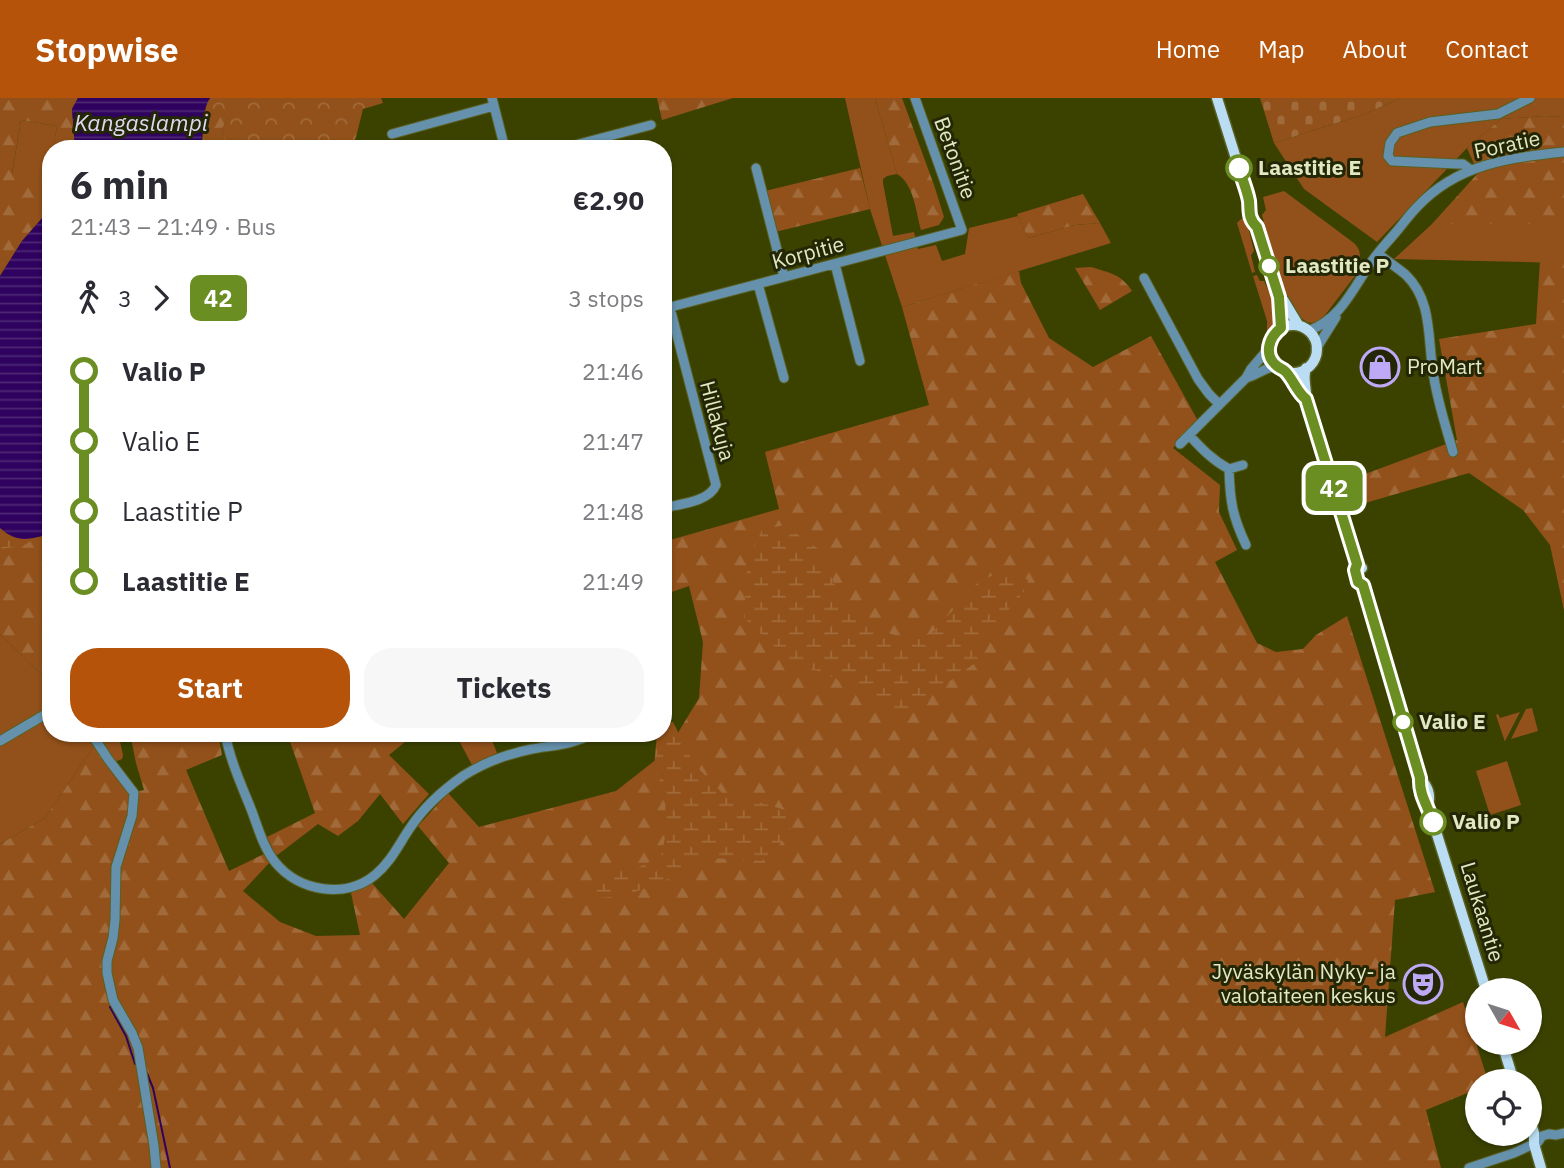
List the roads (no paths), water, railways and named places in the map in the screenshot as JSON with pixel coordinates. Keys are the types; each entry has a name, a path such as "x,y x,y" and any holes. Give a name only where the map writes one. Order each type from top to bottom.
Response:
{"main road":[{"path":"1217,98 1250,203 1248,210 1251,221 1257,227 1279,297 1281,328"},
{"path":"1279,297 1312,336 1316,349 1315,356 1306,368 1292,372 1281,369 1271,358 1269,348 1272,336 1281,328 1293,325 1304,328"},
{"name":"Laukaantie","path":"1306,368 1306,399 1357,564 1355,570 1358,582 1363,585 1420,778 1421,795 1428,806 1482,978"},
{"name":"Laukaantie","path":"1281,369 1306,399"},
{"path":"1537,1146 1541,1168"}],"street":[{"name":"Betonitie","path":"915,98 962,230"},
{"path":"1471,170 1457,163 1392,161 1388,156 1390,143 1397,133 1430,122 1498,114 1530,98"},
{"path":"393,134 493,102 503,140"},
{"path":"594,140 651,125"},
{"name":"Poratie","path":"1354,291 1366,269 1417,207 1439,187 1482,165 1564,152"},
{"path":"756,168 784,277"},
{"name":"Korpitie","path":"672,307 962,230"},
{"name":"Poratie","path":"1316,349 1338,312 1382,256 1397,232"},
{"path":"1382,256 1406,276 1424,304 1429,320 1434,382 1453,452"},
{"path":"835,264 860,360"},
{"path":"1144,278 1198,379 1219,404"},
{"path":"758,284 784,378"},
{"name":"Poratie","path":"1304,328 1320,326 1338,312"},
{"name":"Hillakuja","path":"672,330 716,485 714,490 700,499 672,506"},
{"path":"1247,378 1269,348"},
{"path":"1180,444 1247,378 1264,369 1281,369"},
{"path":"1189,435 1209,456 1229,469 1243,465"},
{"path":"1229,469 1230,502 1235,522 1246,545"},
{"path":"0,741 42,716"},
{"path":"97,742 134,793 132,816 116,867 114,929 107,974 113,1000 135,1040 140,1056 156,1168"},
{"path":"226,742 264,843 275,862 302,883 319,889 341,890 368,881 378,873 390,860 411,825 431,802 471,771 503,756 575,742"},
{"path":"1542,1136 1560,1134"},
{"path":"1469,1168 1529,1146"}],"water":[{"name":"Kangaslampi","path":"78,98 210,98 204,116 203,140 74,140 72,109"},
{"path":"42,218 42,536 24,539 12,536 0,528 0,276 22,241"}],"waterway":[{"path":"110,1007 126,1036 135,1064"},
{"path":"146,1071 153,1088 170,1168"}],"place":[{"name":"Laastitie E","path":"1239,168"},
{"name":"Laastitie P","path":"1269,266"},
{"name":"ProMart","path":"1380,367"},
{"name":"Valio E","path":"1403,722"},
{"name":"Valio P","path":"1433,822"},
{"name":"Jyväskylän Nyky- ja valotaiteen keskus","path":"1423,984"}]}
